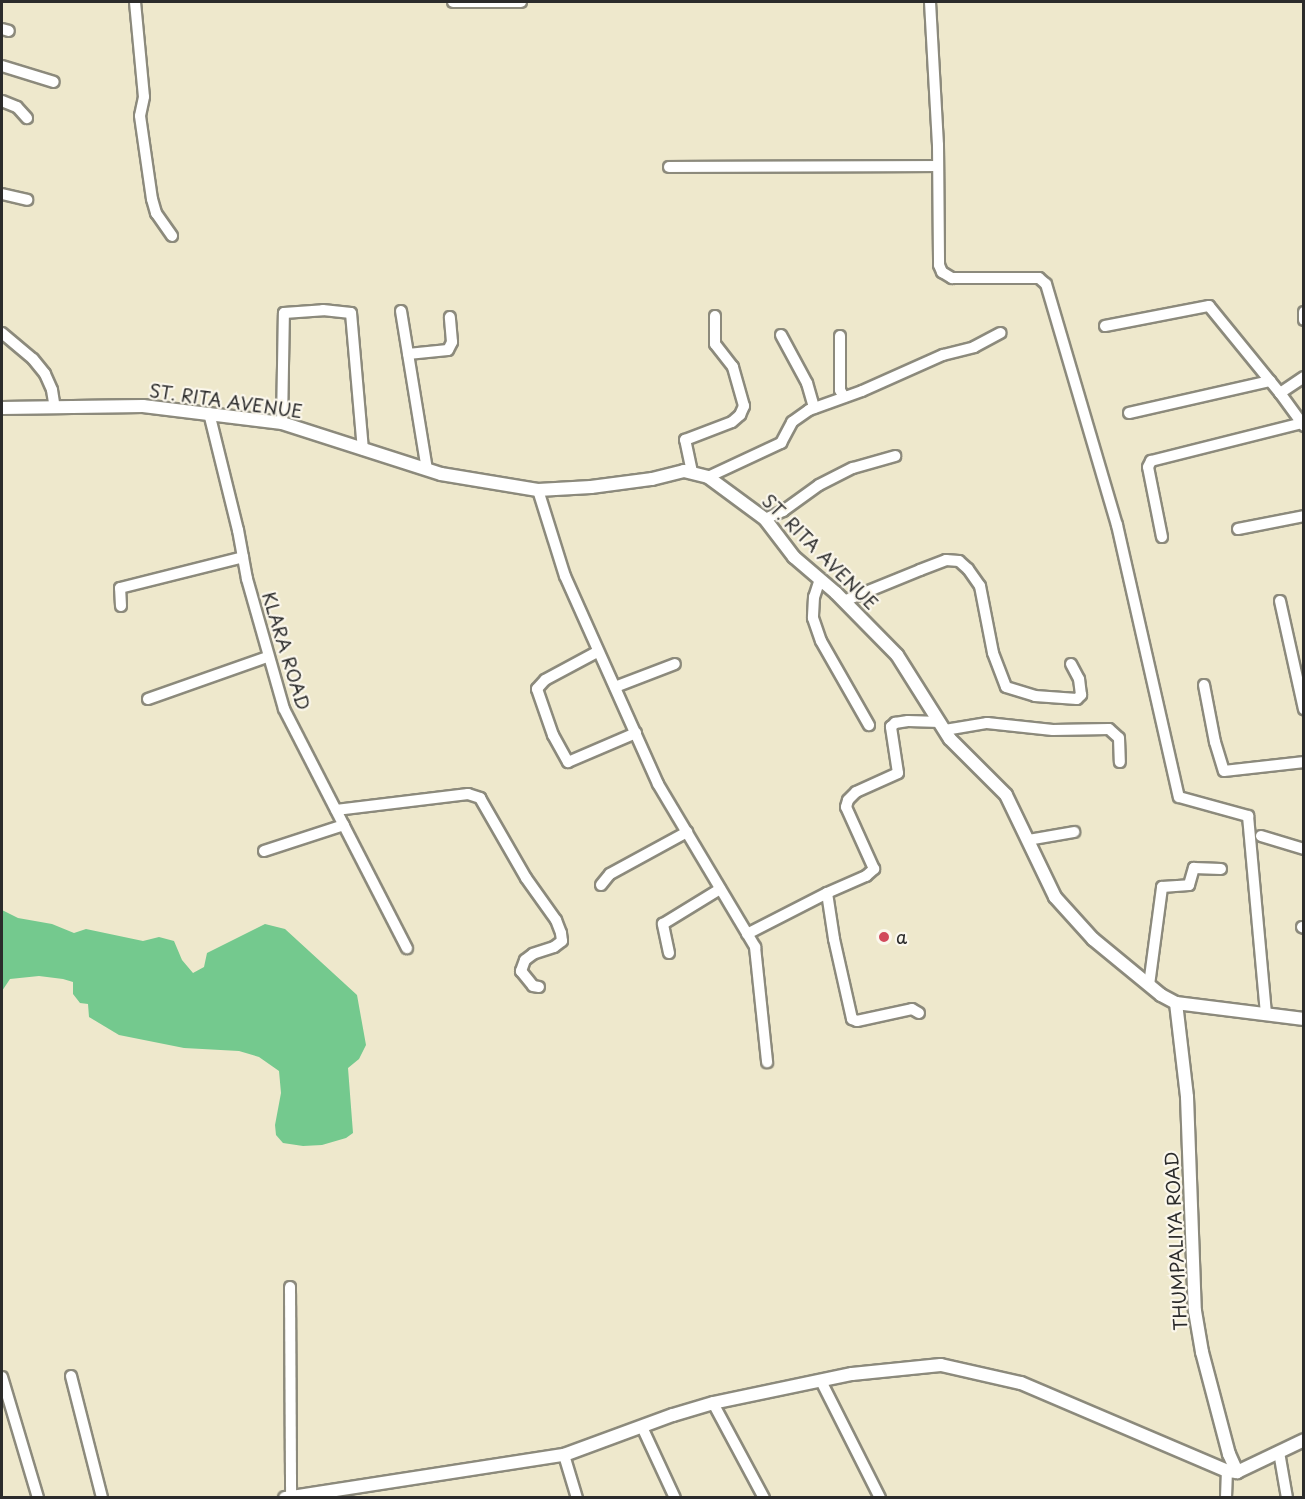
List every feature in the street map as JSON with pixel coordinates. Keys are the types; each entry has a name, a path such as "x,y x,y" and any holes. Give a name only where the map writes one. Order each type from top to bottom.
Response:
{"street":[{"path":"135,2 144,97 140,116 152,199 156,213 172,236"},
{"path":"453,2 520,2"},
{"path":"930,2 938,166 939,265 942,272 952,278 1039,278 1046,284 1117,525 1179,797 1248,816 1266,1014"},
{"path":"2,66 54,82"},
{"path":"2,101 17,107 27,118"},
{"path":"669,167 938,166"},
{"path":"2,194 27,200"},
{"path":"1105,326 1209,306 1303,425 1151,461 1148,467 1162,537"},
{"path":"282,423 285,313 312,310 351,313 363,449"},
{"path":"401,311 426,470"},
{"path":"1304,312 1304,320"},
{"path":"408,354 448,350 452,342 450,316"},
{"path":"692,472 685,440 722,428 743,409 733,367 715,344 715,316"},
{"path":"2,333 33,359 45,374 52,390 55,408"},
{"path":"708,477 781,443 792,422 814,408 931,359 974,347 1000,333"},
{"path":"781,335 807,383 814,408"},
{"path":"840,336 840,390 844,397"},
{"path":"1280,393 1304,376"},
{"path":"1129,413 1270,381"},
{"name":"ST. RITA AVENUE","path":"2,408 143,406 282,423 426,470 538,490 591,487 652,479 684,471 708,477 765,519 794,557 844,601 897,655 942,726 1006,795 1055,897 1093,939 1149,985 1176,1003 1304,1019"},
{"name":"KLARA ROAD","path":"209,413 267,657 284,710 407,948"},
{"path":"765,519 783,511 819,485 853,468 895,456"},
{"path":"538,490 565,576 597,652 658,784 755,947 767,1062"},
{"path":"1238,529 1304,516"},
{"path":"121,606 120,588 243,557"},
{"path":"844,601 937,563 959,561 980,586 993,653 1006,687 1035,696 1077,699 1081,695 1079,680 1071,664"},
{"path":"820,579 814,597 813,618 825,650 869,725"},
{"path":"1280,601 1304,709"},
{"path":"597,652 545,680 537,689 553,735 568,762 636,733"},
{"path":"148,699 267,657"},
{"path":"615,687 675,664"},
{"path":"1204,686 1215,742 1224,771 1304,762"},
{"path":"747,934 827,893 867,876 874,869 846,807 848,800 856,792 898,773 891,727 895,723 908,721 942,726 987,723 1053,730 1109,729 1119,738 1120,762"},
{"path":"336,810 468,794 480,798 526,878 556,920 561,933 562,941 525,960 521,970 533,986 539,987"},
{"path":"264,851 344,825"},
{"path":"601,885 610,874 687,832"},
{"path":"1028,840 1074,832"},
{"path":"1261,836 1304,849"},
{"path":"1149,985 1162,887 1189,885 1194,868 1221,869"},
{"path":"669,953 663,924 720,889"},
{"path":"827,893 834,939 852,1019 857,1021 912,1009 919,1013"},
{"name":"THUMPALIYA ROAD","path":"1176,1003 1187,1097 1195,1311 1202,1352 1232,1472"},
{"path":"290,1287 288,1497 342,1493 564,1455 714,1403 852,1374 941,1365 1021,1383 1232,1472 1304,1440"},
{"path":"71,1376 102,1497"},
{"path":"2,1377 38,1497"},
{"path":"821,1381 880,1497"},
{"path":"714,1403 764,1497"},
{"path":"642,1427 675,1497"},
{"path":"1279,1452 1287,1497"},
{"path":"564,1455 577,1497"},
{"path":"1226,1497 1232,1472"}],"green space":[{"path":"2,910 18,918 52,924 74,933 86,929 143,941 159,937 174,941 182,960 193,973 204,967 207,953 265,924 285,929 357,995 366,1045 359,1059 348,1068 353,1133 346,1138 322,1145 303,1146 283,1143 276,1135 275,1125 281,1093 279,1071 259,1057 239,1051 184,1048 119,1035 89,1017 88,1004 80,1003 73,994 73,982 63,979 39,976 10,979 2,991"}],"place":[{"name":"a","path":"884,937"}]}
